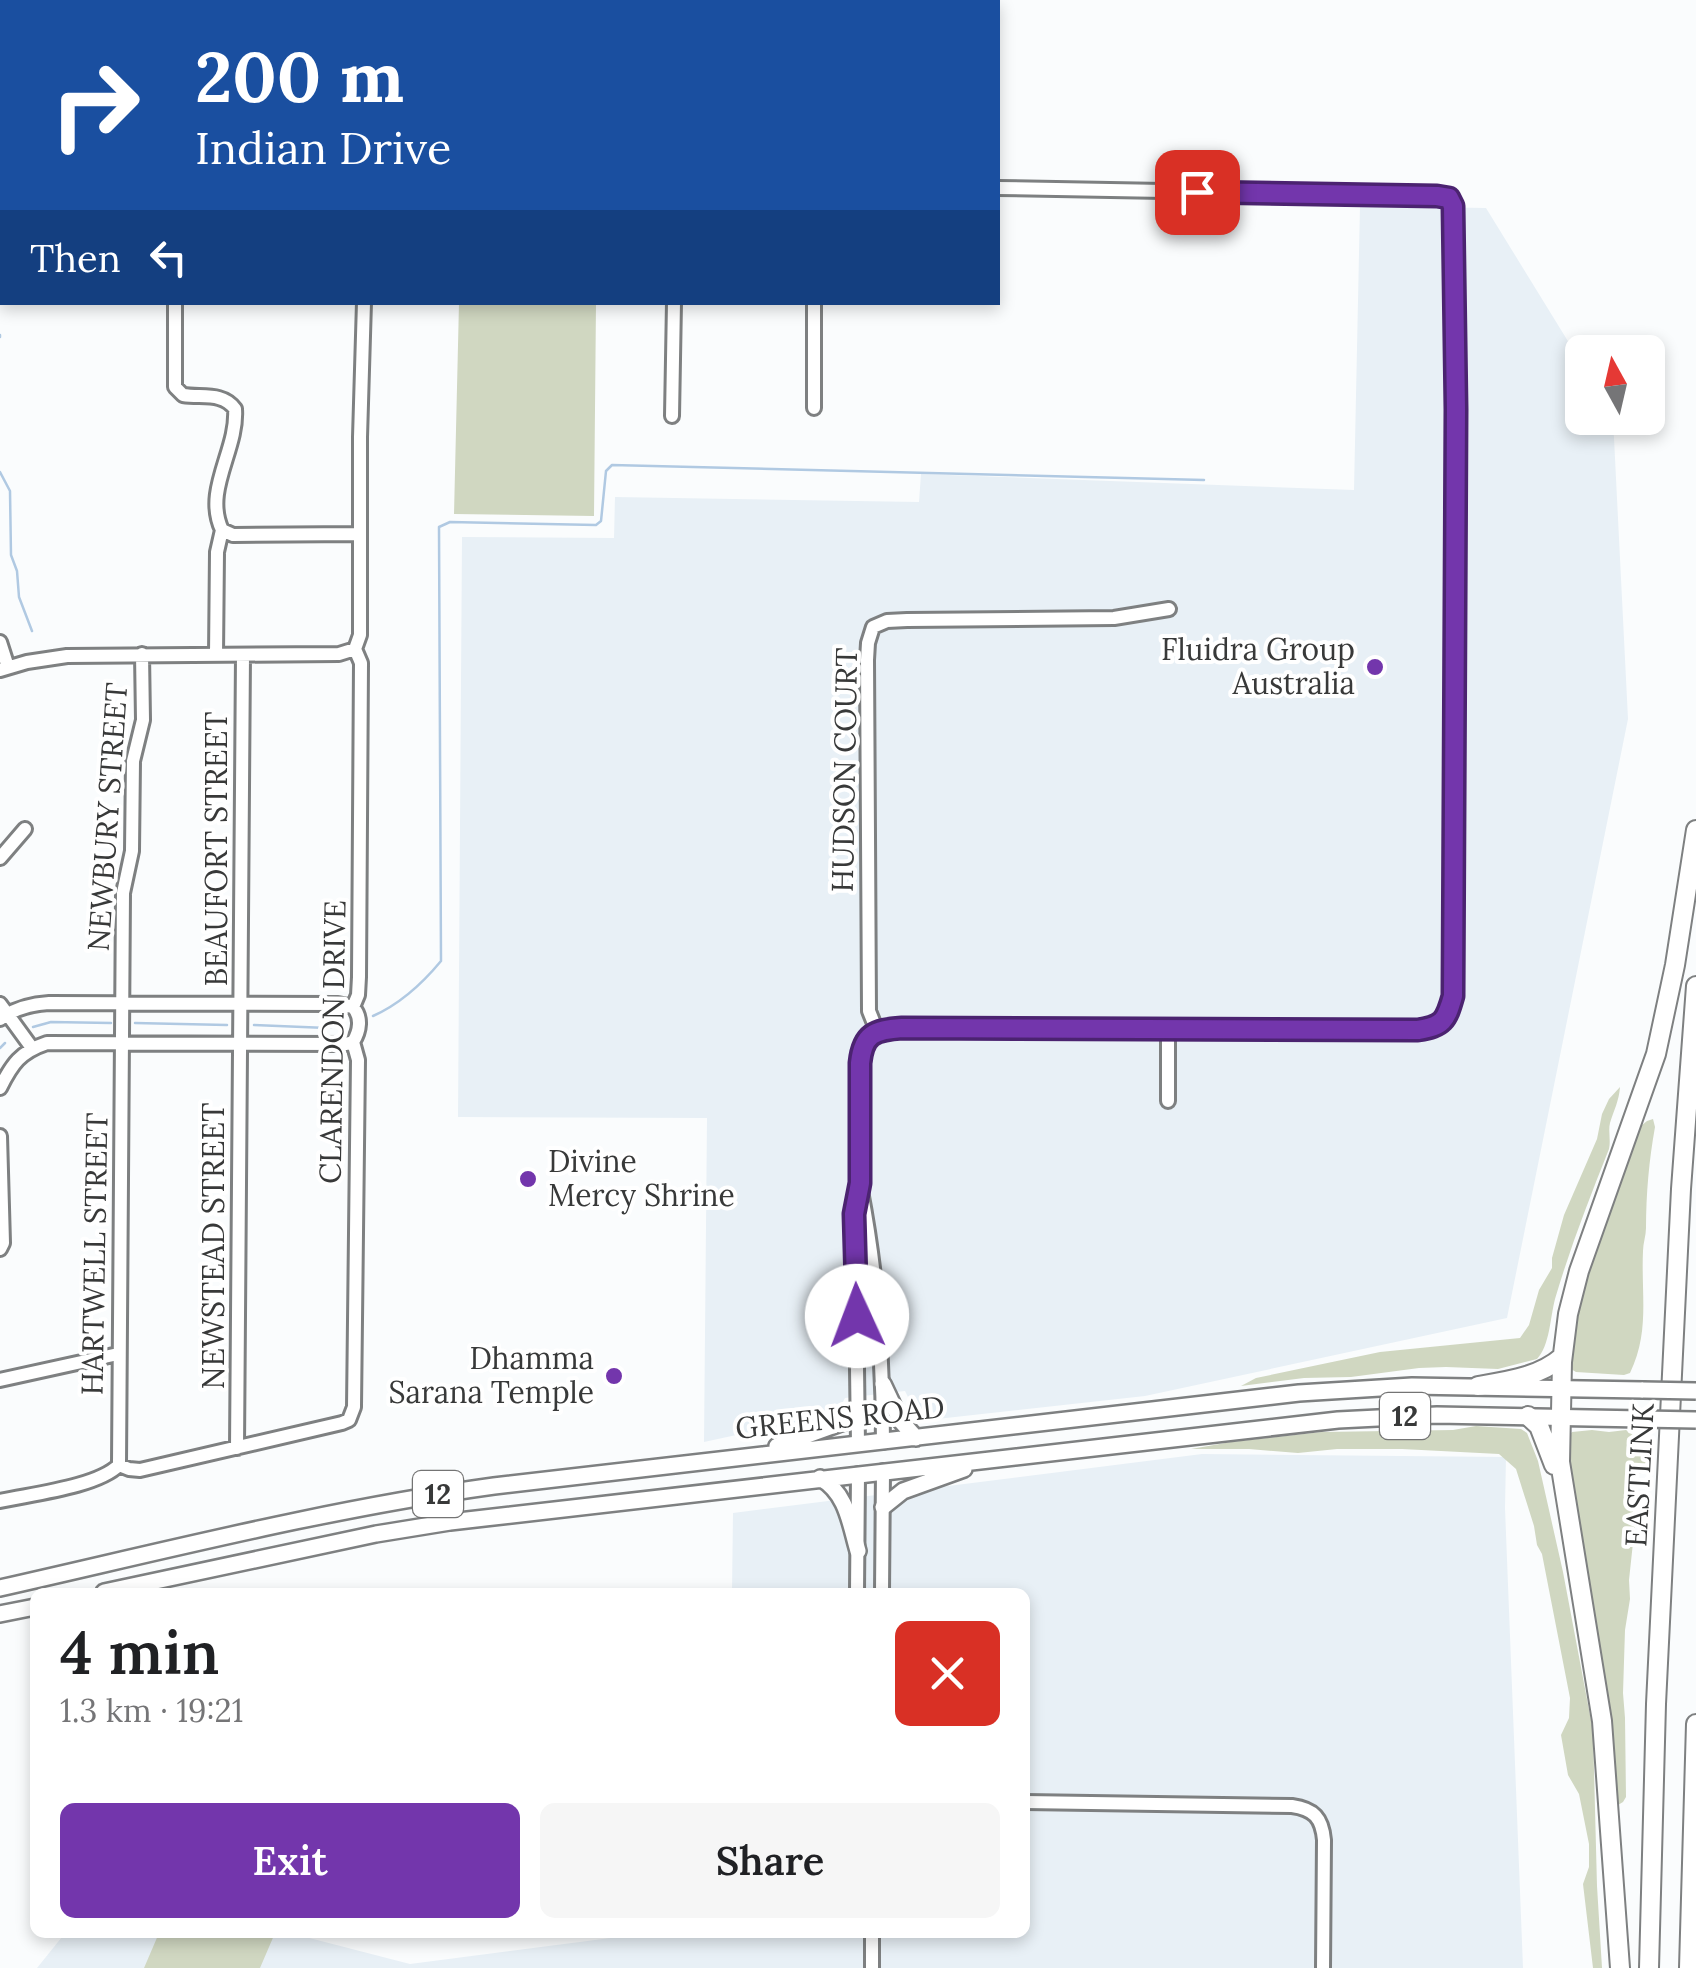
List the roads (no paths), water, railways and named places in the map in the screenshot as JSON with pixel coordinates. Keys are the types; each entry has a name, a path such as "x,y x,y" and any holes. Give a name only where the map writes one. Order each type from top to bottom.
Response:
{"highway":[{"path":"1620,1968 1602,1721 1560,1462 1562,1358 1579,1271 1656,1054 1696,830"},
{"name":"EASTLINK","path":"1649,1968 1656,1704 1681,1190 1696,986"},
{"path":"1478,1386 1530,1374 1562,1358"},
{"path":"1528,1416 1540,1426 1546,1440 1566,1509"},
{"path":"1690,1968 1696,1724"}],"main road":[{"path":"884,1384 900,1420 916,1438"},
{"name":"GREENS ROAD","path":"0,1588 418,1496 750,1456 1299,1394 1412,1386 1696,1391"},
{"path":"750,1456 838,1424 858,1410"},
{"name":"GREENS ROAD","path":"123,1588 450,1522 1338,1420 1438,1415 1696,1420"},
{"path":"882,1442 883,1471"},
{"path":"858,1444 858,1474"},
{"path":"883,1507 903,1492 1006,1457"},
{"path":"820,1478 835,1489 844,1505 858,1551"},
{"path":"264,1528 260,1542 271,1556"},
{"path":"0,1614 30,1608"}],"street":[{"path":"882,1442 880,1321 860,1183 860,1063 868,1038 877,1031 902,1028 1418,1030 1436,1027 1448,1016 1453,996 1456,428 1453,206 1449,198 1000,188"},
{"path":"175,305 175,387 182,396 228,400 235,410 234,434 219,478 218,519 222,530 217,552 216,655"},
{"name":"CLARENDON DRIVE","path":"0,1500 94,1480 110,1474 119,1465 140,1470 342,1424 352,1414 358,1060 352,1042 360,1023 353,1007 359,977 362,662 355,648 360,635 364,305"},
{"path":"672,416 674,305"},
{"path":"814,305 814,408"},
{"path":"222,530 233,534 359,534"},
{"name":"HUDSON COURT","path":"877,1031 869,1010 867,660 873,627 887,621 907,620 1114,618 1169,609"},
{"path":"0,642 4,669 52,657 338,654 355,648"},
{"name":"NEWBURY STREET","path":"123,1043 123,893 132,851 133,760 142,720 142,654"},
{"name":"BEAUFORT STREET","path":"240,1044 243,655"},
{"path":"0,858 24,829"},
{"path":"32,1048 3,1012 49,1002 353,1007"},
{"path":"1168,1030 1168,1101"},
{"path":"0,1088 12,1063 47,1042 352,1042"},
{"name":"HARTWELL STREET","path":"119,1465 123,1043"},
{"name":"NEWSTEAD STREET","path":"237,1448 240,1044"},
{"path":"0,1136 4,1243 0,1249"},
{"path":"858,1444 854,1214 860,1183"},
{"path":"0,1380 118,1354"},
{"path":"882,1588 883,1471"},
{"path":"858,1474 858,1588"},
{"path":"1030,1802 1292,1806 1315,1813 1324,1840 1323,1968"},
{"path":"872,1938 872,1968"}],"waterway":[{"path":"373,1016 410,993 441,961 439,527 450,522 596,525 601,521 606,471 612,465 1204,480"},
{"path":"0,472 10,491 11,555 19,597 32,631"},
{"path":"33,1027 51,1022 111,1023"},
{"path":"135,1023 227,1025"},
{"path":"254,1025 340,1025"},
{"path":"0,1048 5,1043"}],"place":[{"name":"Fluidra Group Australia","path":"1375,667"},
{"name":"Divine Mercy Shrine","path":"528,1179"},
{"name":"Dhamma Sarana Temple","path":"614,1376"}]}
